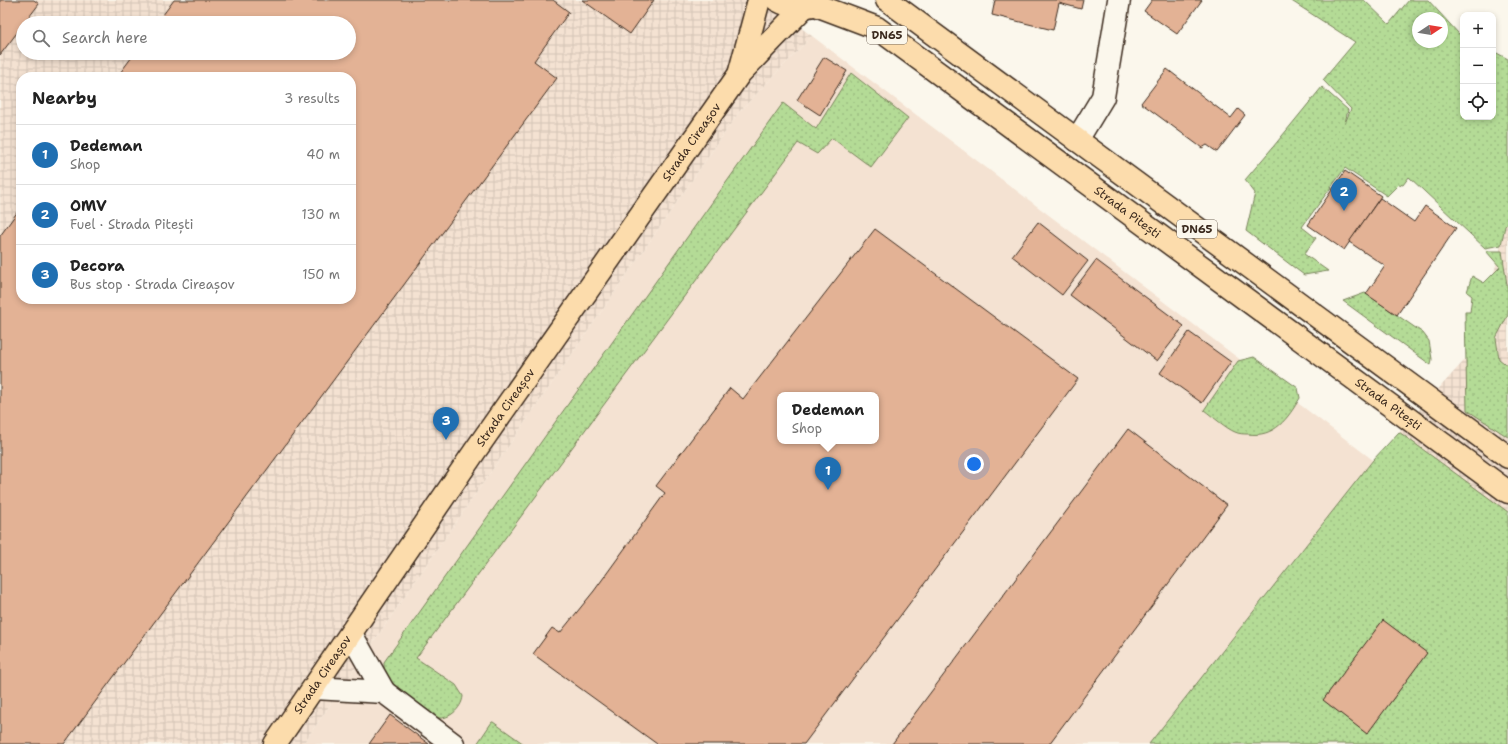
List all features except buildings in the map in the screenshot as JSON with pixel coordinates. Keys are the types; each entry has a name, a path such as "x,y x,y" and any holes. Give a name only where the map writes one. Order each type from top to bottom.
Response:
{"main road":[{"name":"Strada Cireașov","path":"740,73 760,0"},
{"name":"Strada Pitești","path":"777,0 794,7 814,4 877,28 1508,492"},
{"name":"DN65","path":"887,0 1508,457"},
{"name":"Strada Cireașov","path":"275,744 475,451 740,73 814,4"}],"lane":[{"path":"1077,140 1103,97 1119,0"},
{"path":"351,634 384,692 453,744"},
{"path":"314,688 384,692"}],"shaded area":[{"path":"0,0 764,0 812,36 739,112 303,744 0,744"},
{"path":"812,36 1373,460 1149,744 303,744 739,112"},
{"path":"1508,223 1508,514 1399,432 1473,351 1505,226"}],"green space":[{"path":"1290,0 1364,0 1389,24 1409,0 1428,0 1439,12 1412,12 1412,48 1448,48 1448,22 1460,34 1460,120 1496,120 1496,53 1508,59 1508,223 1505,226 1501,245 1485,248 1409,177 1403,185 1399,184 1387,196 1345,168 1302,227 1316,238 1304,254 1328,271 1304,275 1246,231 1255,193 1245,180 1322,87 1348,110 1345,123 1351,109 1323,80 1355,42"},
{"path":"851,73 908,118 871,167 832,138 817,154 798,143 416,658 456,685 463,696 457,710 449,716 444,718 434,717 388,680 385,674 384,662 783,103 816,129"},
{"path":"1486,251 1502,251 1508,292 1508,315 1496,338 1499,359 1508,366 1508,437 1467,410 1465,312 1470,312 1472,296 1467,292 1472,276 1484,283 1500,267"},
{"path":"1365,293 1423,333 1429,341 1432,359 1431,365 1343,301"},
{"path":"1254,357 1298,388 1300,398 1291,413 1273,430 1266,433 1240,434 1228,428 1204,410 1238,361"},
{"path":"1399,432 1508,512 1508,744 1149,744 1373,460"},
{"path":"493,722 524,744 477,744"}],"place":[{"name":"OMV","path":"1344,211"},
{"name":"Decora","path":"446,440"},
{"name":"Dedeman","path":"828,490"}]}
